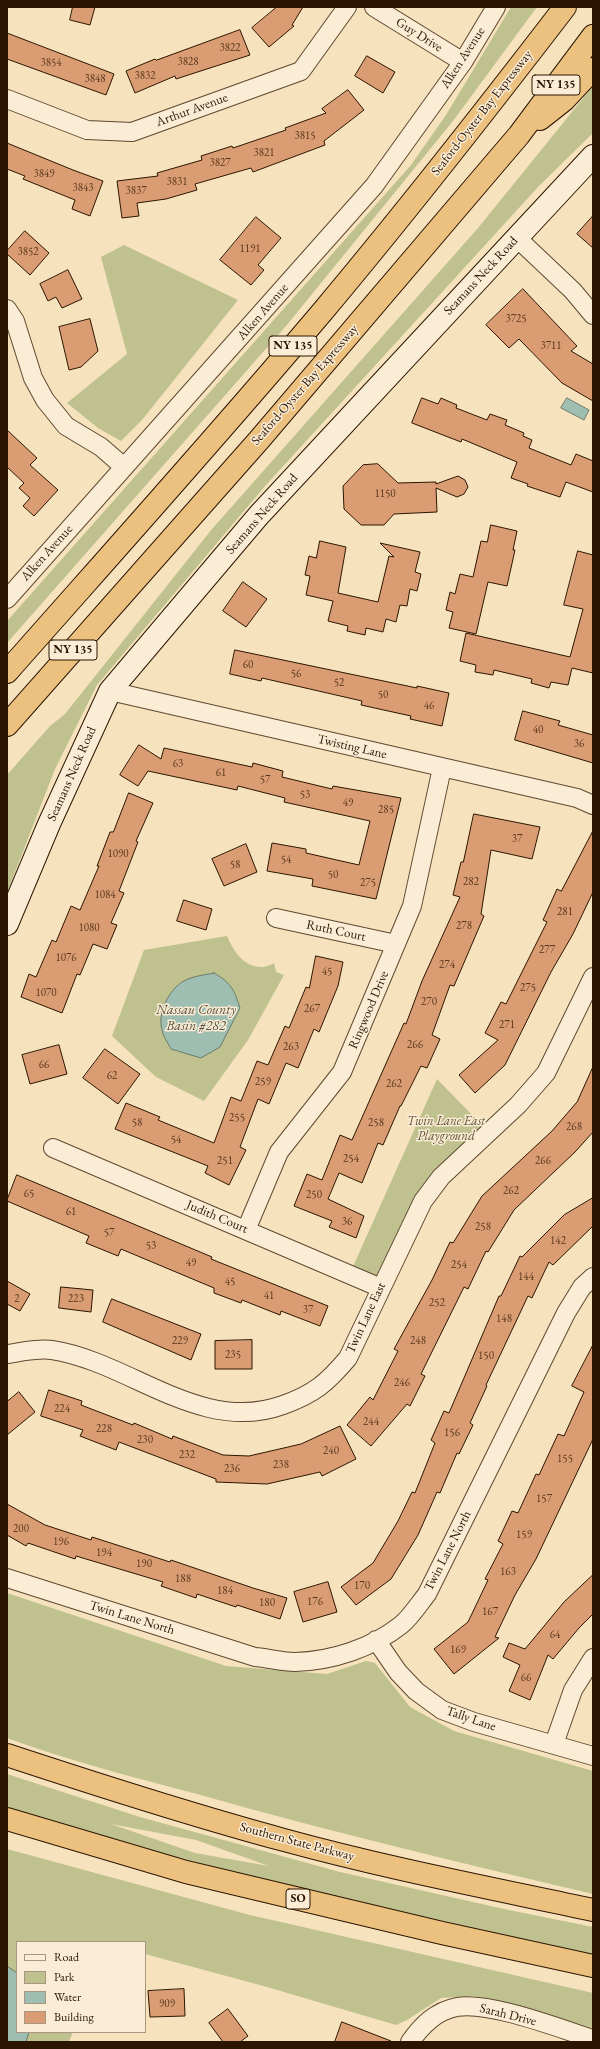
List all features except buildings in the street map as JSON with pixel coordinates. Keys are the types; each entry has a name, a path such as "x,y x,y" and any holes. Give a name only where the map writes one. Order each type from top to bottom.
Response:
{"highway":[{"name":"Seaford-Oyster Bay Expressway","path":"7,672 232,417 324,310 421,190 565,7"},
{"name":"Seaford-Oyster Bay Expressway","path":"7,725 259,440 520,134 593,36"},
{"path":"520,134 564,100 593,69"},
{"name":"Southern State Parkway","path":"7,1755 102,1787 285,1840 436,1876 593,1910"},
{"name":"SO","path":"7,1819 186,1872 442,1933 593,1966"}],"main road":[{"name":"Seamans Neck Road","path":"7,924 49,824 110,691 259,515 593,156"}],"street":[{"name":"Arthur Avenue","path":"7,99 87,130 132,132 301,71 347,7"},
{"name":"Guy Drive","path":"374,7 463,62"},
{"name":"Alken Avenue","path":"7,599 374,186 463,62 496,7"},
{"path":"517,238 573,291 593,315"},
{"path":"7,309 15,321 33,378 45,400 66,426 101,447 124,468"},
{"name":"Twisting Lane","path":"110,691 576,798 593,805"},
{"name":"Ringwood Drive","path":"246,1230 279,1152 342,1072 412,906 442,768"},
{"name":"Ruth Court","path":"276,918 396,944"},
{"name":"Twin Lane East","path":"7,1354 51,1350 78,1356 201,1407 228,1412 251,1413 276,1408 301,1399 330,1380 348,1358 423,1201 441,1177 518,1105 546,1073 593,977"},
{"name":"Judith Court","path":"53,1148 381,1288"},
{"name":"Twin Lane North","path":"7,1578 255,1657 293,1662 328,1659 354,1650 376,1640 402,1624 427,1594 566,1313 582,1287 593,1277"},
{"name":"Tally Lane","path":"376,1640 398,1672 416,1691 442,1710 474,1722 593,1756"},
{"path":"554,1744 573,1690 593,1658"},
{"name":"Sarah Drive","path":"410,2042 419,2029 439,2013 458,2007 476,2006 503,2012 593,2039"}],"green space":[{"path":"511,7 537,7 453,121 286,326 7,643 7,621 411,165 446,115"},
{"path":"593,86 593,133 539,186 266,485 97,685 55,769 7,893 7,775 50,726 65,714 212,529 478,228"},
{"path":"124,245 238,300 142,420 121,441 98,428 67,403 127,354 101,257"},
{"path":"227,936 232,947 240,957 250,965 262,967 274,963 276,972 284,975 248,1040 204,1101 156,1077 112,1036 144,950"},
{"name":"Twin Lane East Playground","path":"437,1079 486,1129 441,1171 379,1284 351,1271"},
{"path":"7,1593 226,1666 327,1674 366,1661 375,1663 410,1707 454,1731 593,1771 593,1894 295,1821 101,1768 7,1738"},
{"path":"7,1774 140,1817 340,1872 504,1909 593,1927 593,1955 280,1884 142,1848 7,1809","holes":["111,1824 196,1840 269,1866 195,1853"]},
{"path":"7,1849 250,1915 593,1993 593,2028 504,2002 473,1996 441,1998 407,2020 396,2025 267,1987 146,1954 146,1941 16,1941 16,2033 73,2033 69,2042 7,2042"}],"water":[{"path":"567,398 589,410 584,420 561,408"},
{"name":"Nassau County Basin #282","path":"214,973 231,987 240,1008 220,1047 201,1058 171,1049 163,1035 161,1023 163,1009 169,996 187,979"},
{"path":"7,1966 16,1972 16,2033 29,2033 26,2042 7,2042"}]}
